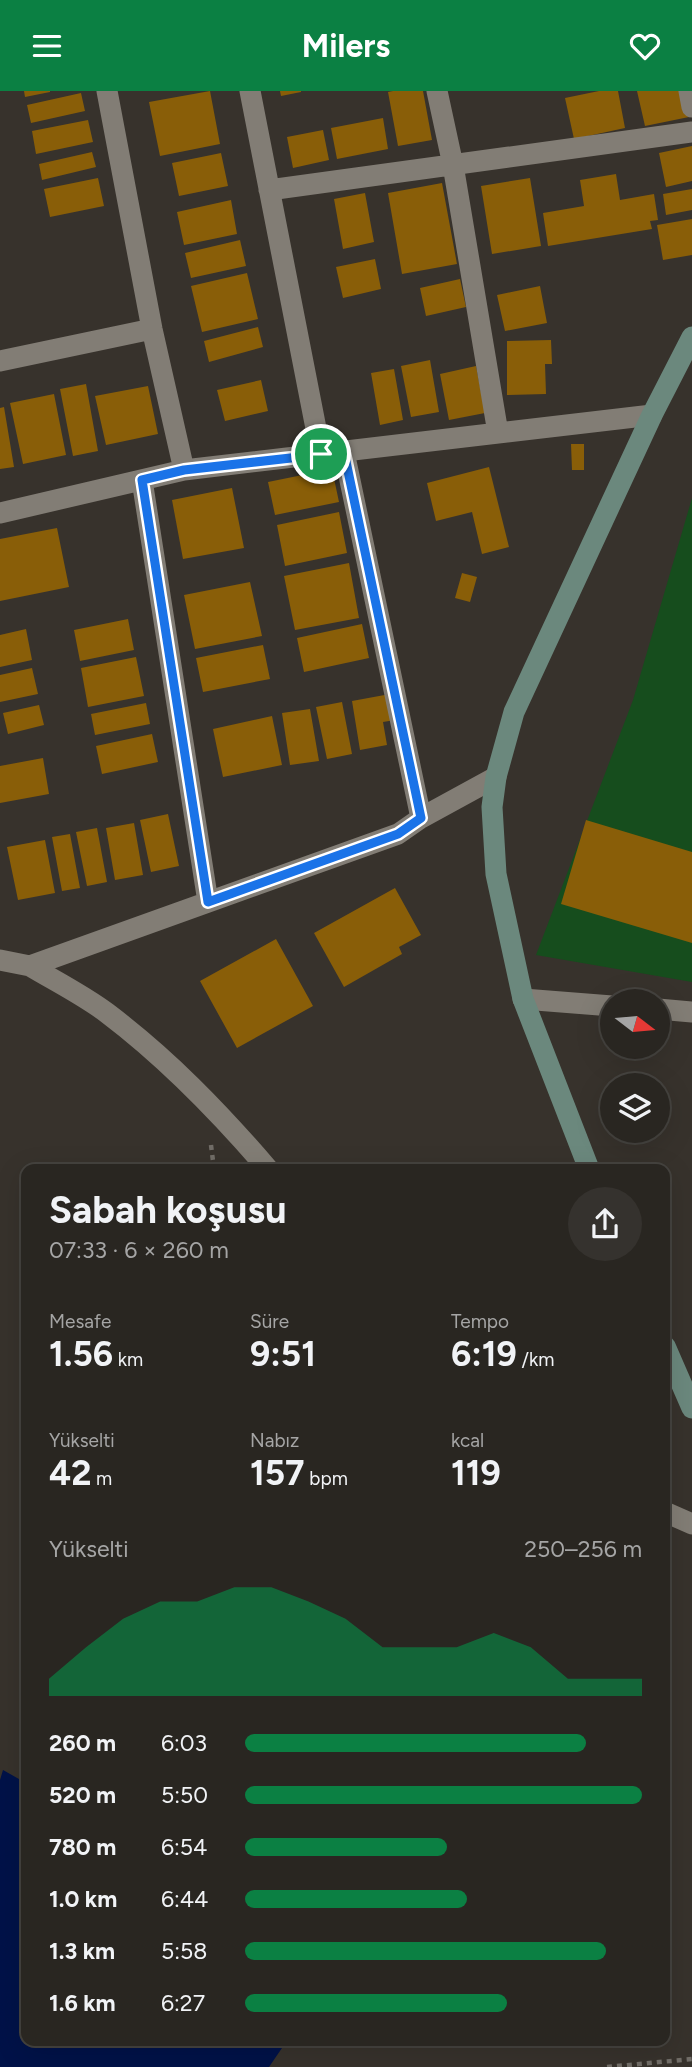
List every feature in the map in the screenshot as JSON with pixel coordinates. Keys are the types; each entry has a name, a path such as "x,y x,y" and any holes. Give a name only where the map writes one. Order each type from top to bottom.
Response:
{"street":[{"path":"107,91 152,329 184,470"},
{"path":"250,91 321,454"},
{"path":"437,91 453,165 498,433"},
{"path":"689,91 692,107"},
{"path":"269,190 692,132"},
{"path":"0,361 152,329"},
{"path":"587,1164 523,999 496,874 492,807 496,777 514,712 652,415 692,337"},
{"path":"0,513 184,470 652,415"},
{"path":"344,452 421,818"},
{"path":"142,480 208,902"},
{"path":"30,965 398,834 421,818 496,777"},
{"path":"0,960 30,965 104,1011 157,1053 217,1110 264,1164"},
{"path":"523,999 600,1005"},
{"path":"670,1010 692,1011"},
{"path":"670,1357 692,1408"},
{"path":"670,1514 692,1524"}],"path":[{"path":"607,2067 692,2059"}],"green space":[{"path":"692,498 692,982 536,955 633,700"}],"shaded area":[{"path":"3,1770 21,1780 21,2046 281,2046 282,2048 269,2067 0,2067 0,1780"}],"building":[{"path":"24,91 50,91 50,92 25,97"},
{"path":"210,91 220,144 160,156 149,102"},
{"path":"280,91 301,91 301,92 281,96"},
{"path":"423,91 432,140 398,146 388,92"},
{"path":"599,91 618,91 625,128 574,139 565,98"},
{"path":"637,91 683,91 689,117 645,126"},
{"path":"81,93 85,111 31,123 27,105"},
{"path":"383,118 388,149 337,159 331,128"},
{"path":"88,120 93,142 36,154 32,131"},
{"path":"323,130 329,160 293,168 287,137"},
{"path":"692,146 692,181 666,187 659,153"},
{"path":"92,152 96,167 42,180 39,164"},
{"path":"221,153 228,186 179,196 172,163"},
{"path":"616,174 620,200 654,194 658,220 650,221 652,229 548,246 543,213 584,206 580,180"},
{"path":"98,178 104,206 50,217 44,189"},
{"path":"530,178 541,246 492,254 481,186"},
{"path":"442,183 457,264 402,274 388,193"},
{"path":"692,189 692,210 666,215 663,194"},
{"path":"365,193 374,242 343,249 334,199"},
{"path":"231,200 237,234 184,245 177,212"},
{"path":"692,219 692,255 663,260 657,225"},
{"path":"240,240 246,266 191,278 185,253"},
{"path":"375,259 381,289 343,298 336,267"},
{"path":"247,273 258,319 202,332 191,286"},
{"path":"460,279 466,307 426,316 420,288"},
{"path":"540,286 547,323 505,331 497,295"},
{"path":"258,327 263,347 209,362 204,341"},
{"path":"551,340 552,364 545,364 546,394 507,395 507,341"},
{"path":"430,360 439,412 411,417 401,366"},
{"path":"476,366 485,413 449,420 440,374"},
{"path":"394,369 403,420 380,425 371,373"},
{"path":"261,380 268,411 225,421 217,390"},
{"path":"86,384 98,451 73,456 60,389"},
{"path":"148,386 158,434 106,445 95,396"},
{"path":"54,394 66,455 23,464 10,403"},
{"path":"4,407 14,467 0,469 0,408"},
{"path":"571,444 584,444 584,470 572,470"},
{"path":"489,467 509,547 482,554 472,512 436,521 427,483"},
{"path":"332,469 339,502 275,515 268,482"},
{"path":"232,488 244,548 183,559 172,500"},
{"path":"339,512 347,553 285,566 277,525"},
{"path":"57,528 69,587 0,601 0,539"},
{"path":"349,563 359,618 295,630 284,576"},
{"path":"462,573 477,577 470,602 455,598"},
{"path":"250,582 262,636 195,649 184,595"},
{"path":"128,619 134,650 80,661 74,630"},
{"path":"362,624 369,658 304,672 297,638"},
{"path":"26,629 32,660 0,667 0,635"},
{"path":"263,645 270,679 203,692 196,658"},
{"path":"136,657 144,696 88,707 81,668"},
{"path":"32,668 38,694 0,702 0,675"},
{"path":"390,694 395,720 383,722 387,745 360,750 352,701"},
{"path":"342,702 352,754 327,759 316,707"},
{"path":"146,703 150,724 95,735 91,714"},
{"path":"39,705 44,725 8,734 3,713"},
{"path":"310,709 319,761 290,765 282,713"},
{"path":"272,716 282,765 223,777 213,729"},
{"path":"152,734 158,762 102,774 96,746"},
{"path":"43,758 49,794 0,803 0,766"},
{"path":"168,814 179,866 151,872 140,820"},
{"path":"586,820 692,852 692,943 561,904"},
{"path":"134,823 143,875 115,880 106,828"},
{"path":"97,828 107,882 87,886 76,832"},
{"path":"70,834 80,888 62,891 52,837"},
{"path":"45,840 55,893 18,900 7,847"},
{"path":"395,888 421,935 399,947 402,954 344,987 314,933"},
{"path":"276,939 313,1006 237,1048 200,981"}],"route":[{"path":"344,452 421,818 398,834 208,902 142,480 184,470 321,454 344,452"}]}
